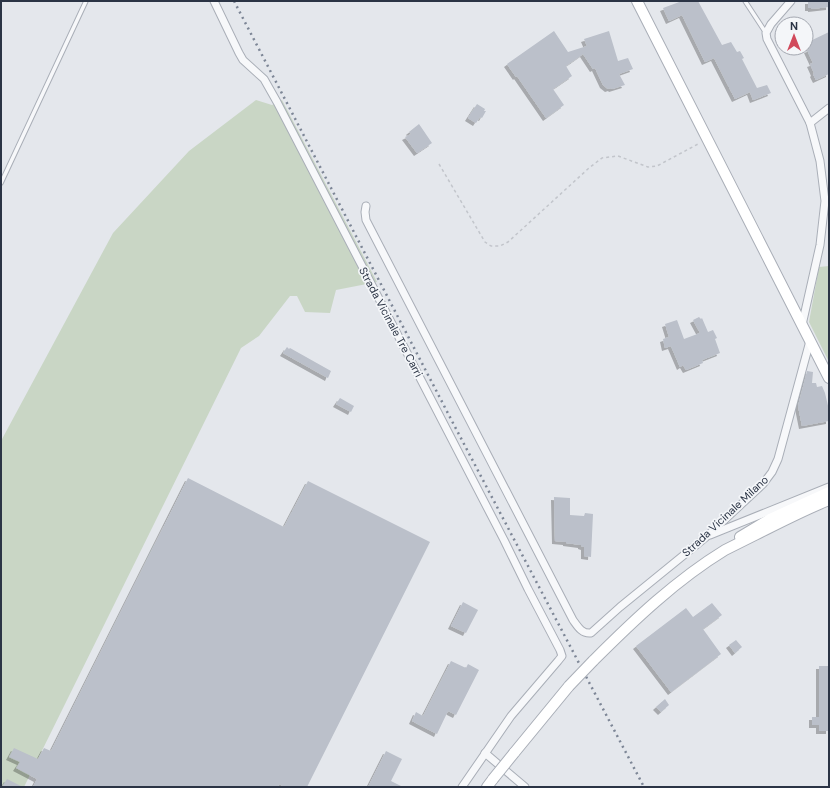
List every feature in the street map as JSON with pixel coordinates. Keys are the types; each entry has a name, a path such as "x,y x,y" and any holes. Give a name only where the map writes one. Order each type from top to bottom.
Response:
{"main road":[{"path":"637,1 829,378"},
{"path":"726,550 735,540 753,528 828,488"},
{"path":"490,783 569,686 619,635 656,602 684,579 726,550 780,522 829,500"}],"street":[{"name":"Strada Vicinale Tre Carri","path":"214,1 239,52 244,60 264,79 277,102 560,650 562,656 511,716 485,753"},
{"path":"791,1 771,24 766,33 767,39 810,123 820,161 825,201 820,245 802,325"},
{"path":"810,123 829,108"},
{"name":"Strada Vicinale Milano","path":"366,206 366,220 573,620 582,631 586,633 592,633 620,607 706,537 763,484 772,472 778,459 810,341"},
{"path":"706,537 828,488"},
{"path":"462,787 485,753 525,787"}],"lane":[{"path":"1,183 86,1"},
{"path":"745,1 766,33"}],"path":[{"path":"439,164 485,242 491,246 500,246 508,242 589,168 602,158 618,156 648,167 657,166 707,139"}],"green space":[{"path":"256,100 272,105 282,100 377,282 336,290 330,313 305,312 297,296 290,296 259,336 241,348 24,787 1,787 1,441 113,233 189,151"},
{"path":"829,266 829,362 809,322 819,267"}],"building":[{"path":"682,1 698,1 722,45 731,42 737,52 740,51 744,58 742,59 757,88 767,85 771,93 753,100 750,92 735,99 714,58 705,62 682,15 669,21 663,8"},
{"path":"808,1 829,1 829,7 811,9 808,8"},
{"path":"554,31 568,52 587,46 584,39 609,31 618,61 628,58 633,69 619,74 625,85 608,89 603,85 595,68 593,69 583,54 566,66 572,76 553,89 564,105 546,118 507,64"},
{"path":"829,32 829,74 816,80 810,64 813,63 810,56 814,56 814,39"},
{"path":"477,104 485,109 484,111 486,111 482,118 480,117 476,123 468,118"},
{"path":"419,124 432,143 417,153 405,137 411,134 409,132"},
{"path":"699,317 701,319 702,318 708,332 713,330 717,338 715,339 720,353 702,360 703,363 686,370 683,365 680,367 671,346 665,348 663,339 669,337 665,324 677,320 684,339 700,333 693,320"},
{"path":"287,347 331,371 328,378 283,353"},
{"path":"807,371 813,372 812,383 816,383 817,387 822,386 829,410 829,421 802,426 798,406"},
{"path":"340,398 354,406 351,412 336,404"},
{"path":"188,478 284,527 308,481 430,542 307,787 285,787 279,784 278,787 33,787 37,779 16,768 20,762 9,757 14,748 38,759 44,748 51,751"},
{"path":"554,497 570,498 570,515 584,516 585,513 593,514 591,557 584,556 584,547 581,545 555,541"},
{"path":"463,602 478,610 466,633 451,626"},
{"path":"712,603 722,615 703,629 721,654 671,692 636,646 686,608 693,617"},
{"path":"736,640 742,647 735,653 729,645"},
{"path":"451,661 466,668 468,664 479,670 456,715 448,711 437,734 412,721 416,712 423,716"},
{"path":"819,666 829,666 829,731 819,731 819,725 812,725 812,717 819,717"},
{"path":"665,699 669,705 661,712 656,707"},
{"path":"386,751 402,759 391,781 403,787 368,787"},
{"path":"7,779 23,787 2,787"}],"railway":[{"path":"234,1 644,787"}]}
